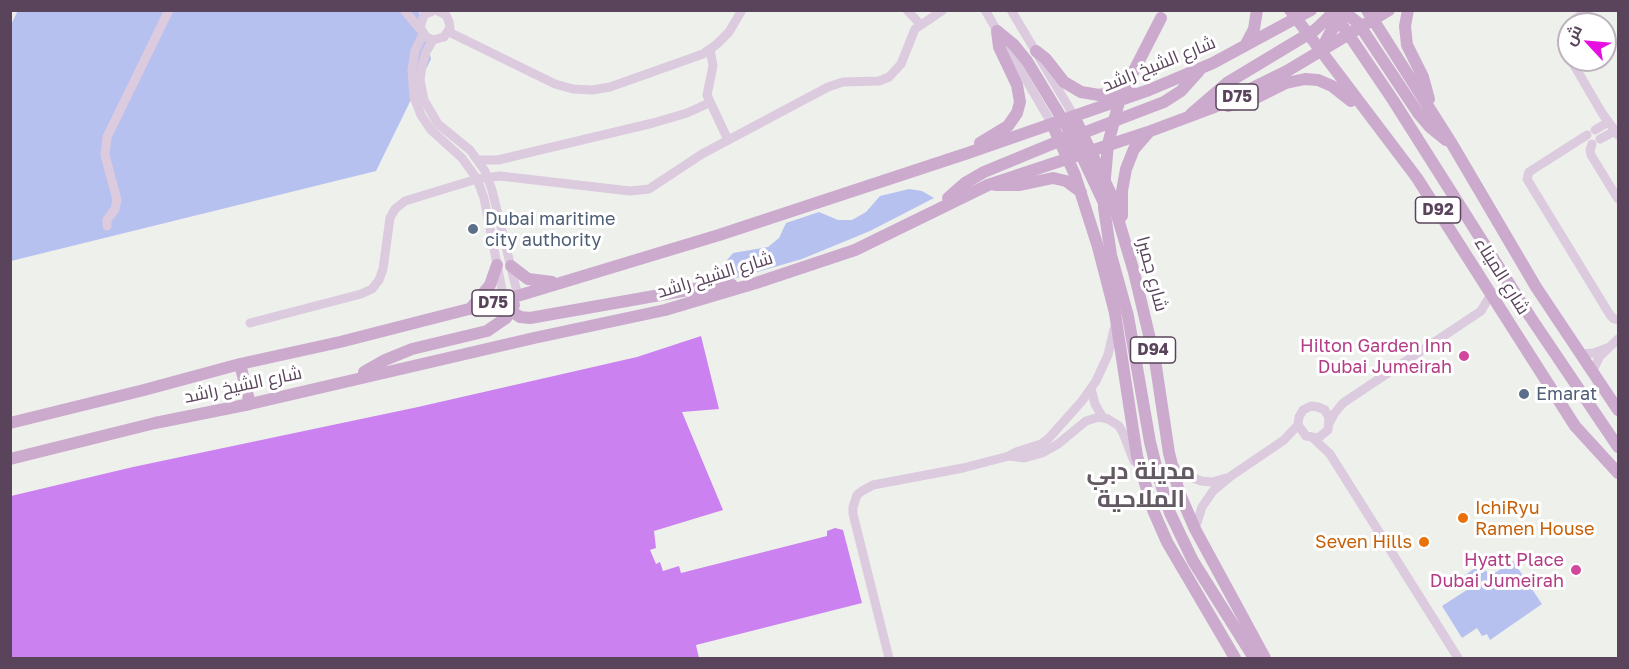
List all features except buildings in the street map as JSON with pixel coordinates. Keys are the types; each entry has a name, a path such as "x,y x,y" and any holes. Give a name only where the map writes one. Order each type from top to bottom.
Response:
{"main road":[{"path":"1164,10 1120,98 1108,144 1104,208 1111,255 1128,316 1150,442 1170,513 1193,561 1254,658"},
{"path":"1244,47 1254,29 1257,10"},
{"name":"شارع الشيخ راشد","path":"10,459 155,423 250,404 681,306 756,283 855,250 988,185 1186,119 1212,108 1263,84 1346,36 1361,27 1370,15 1389,10"},
{"path":"1408,10 1405,26 1407,45 1423,77 1430,107"},
{"path":"1310,11 1327,28 1346,36"},
{"name":"شارع الشيخ راشد","path":"10,423 504,300 719,235 968,153 1149,90 1201,69 1244,47 1293,15 1310,11"},
{"path":"1320,51 1327,28 1341,11"},
{"path":"1341,11 1361,27 1418,113 1437,133 1452,144"},
{"path":"1341,11 1393,99 1528,315 1618,447"},
{"name":"شارع الميناء","path":"1293,15 1417,178 1566,414 1618,473"},
{"name":"شارع الميناء","path":"1370,15 1430,107 1536,287 1618,410"},
{"path":"1186,119 1227,83 1308,35 1327,28"},
{"path":"997,32 1014,45 1027,61 1072,137 1087,152 1108,212 1124,238"},
{"path":"968,153 1008,126 1019,108 1019,90 1002,54 997,32"},
{"path":"1036,51 1047,59 1064,82 1081,92 1099,95 1149,90"},
{"path":"942,206 974,177 1164,102 1181,91 1201,69"},
{"path":"1212,108 1239,104 1292,81 1311,80 1325,82 1338,90 1380,129"},
{"name":"D94","path":"1063,120 1072,137 1069,158 1098,247 1115,313 1134,439 1153,510 1167,542 1235,658"},
{"path":"1124,238 1122,210 1126,169 1134,149 1148,132"},
{"path":"988,185 1009,186 1053,178 1066,181 1081,192"},
{"name":"شارع جميرا","path":"1124,238 1153,351 1171,464 1184,505 1195,530 1265,658"},
{"path":"470,309 490,285 497,265"},
{"path":"511,266 528,279 547,282 566,281"},
{"path":"504,300 511,311 520,317 530,318 694,289 756,283"},
{"path":"350,380 385,360 412,349 487,331 499,325 511,311 518,296"},
{"path":"240,364 250,404"},
{"path":"1584,437 1618,466"}],"street":[{"path":"106,226 117,200 105,155 107,137 169,10"},
{"path":"406,10 448,14 449,32 444,38 434,40 422,32 406,10"},
{"path":"449,32 555,84 582,90 610,87 695,57 710,49 729,32 742,10"},
{"path":"907,10 920,24"},
{"path":"250,323 367,292 382,275 392,213 399,205 410,199 488,177 512,176 630,191 655,186 689,162 828,87 843,82 879,81 890,77 901,64 912,34 920,24 943,10"},
{"path":"985,10 997,32"},
{"name":"D94","path":"1011,10 1036,51 1063,120"},
{"path":"432,11 422,18 422,32 415,51 412,70 412,88 417,106 431,130 462,158 477,179 484,198 504,300"},
{"path":"434,40 426,52 421,73 424,100 438,124 465,145 479,160 488,177 518,296"},
{"path":"710,49 713,66 707,91 709,102 728,140"},
{"path":"1579,72 1617,133 1593,137"},
{"path":"479,160 498,160 653,123 709,102"},
{"path":"1608,122 1593,137 1529,172 1527,179 1610,315 1618,320"},
{"path":"1593,137 1590,152 1618,199"},
{"path":"1330,454 1325,434 1334,414 1343,403 1480,311 1491,294"},
{"path":"1480,311 1502,310"},
{"path":"890,658 853,514 857,495 873,485 963,468 1009,456 1036,447 1045,441 1091,389 1108,355 1114,333 1115,313"},
{"path":"1592,372 1598,359 1618,339"},
{"path":"1580,354 1594,353 1609,347"},
{"path":"1091,389 1095,404 1103,418"},
{"path":"1343,403 1321,408 1311,406 1303,410 1299,417 1299,430 1330,454 1458,658"},
{"path":"1321,408 1328,414 1330,422"},
{"path":"1009,456 1024,458 1042,453 1058,444 1086,421 1103,418 1112,421 1121,429 1143,476"},
{"path":"1280,444 1298,425"},
{"path":"1195,530 1205,501 1231,476 1280,444 1295,438 1325,434"},
{"path":"1171,464 1201,481 1212,482 1231,476"}],"shaded area":[{"path":"18,10 419,11 431,59 376,171 11,261 10,27"},
{"path":"909,189 922,191 934,198 870,231 802,259 733,279 726,278 722,274 722,266 733,253 768,247 779,238 786,223 819,212 838,220 852,220 866,212 880,196"},
{"path":"701,336 719,409 682,412 723,510 654,531 656,548 650,550 656,564 660,562 663,571 679,566 681,573 827,536 827,531 835,528 843,530 862,603 696,645 699,658 11,658 11,496 133,467 418,407 637,357"},
{"path":"1513,561 1542,604 1490,640 1487,634 1482,636 1477,628 1462,638 1442,606 1470,588 1462,577 1481,564 1490,576"}],"place":[{"name":"Dubai maritime city authority","path":"473,229"},
{"name":"Hilton Garden Inn Dubai Jumeirah","path":"1464,356"},
{"name":"Emarat","path":"1524,394"},
{"name":"IchiRyu Ramen House","path":"1463,518"},
{"name":"Seven Hills","path":"1424,542"},
{"name":"Hyatt Place Dubai Jumeirah","path":"1576,570"}],"district":[{"name":"مدينة دبي الملاحية","path":"1141,485"}]}
